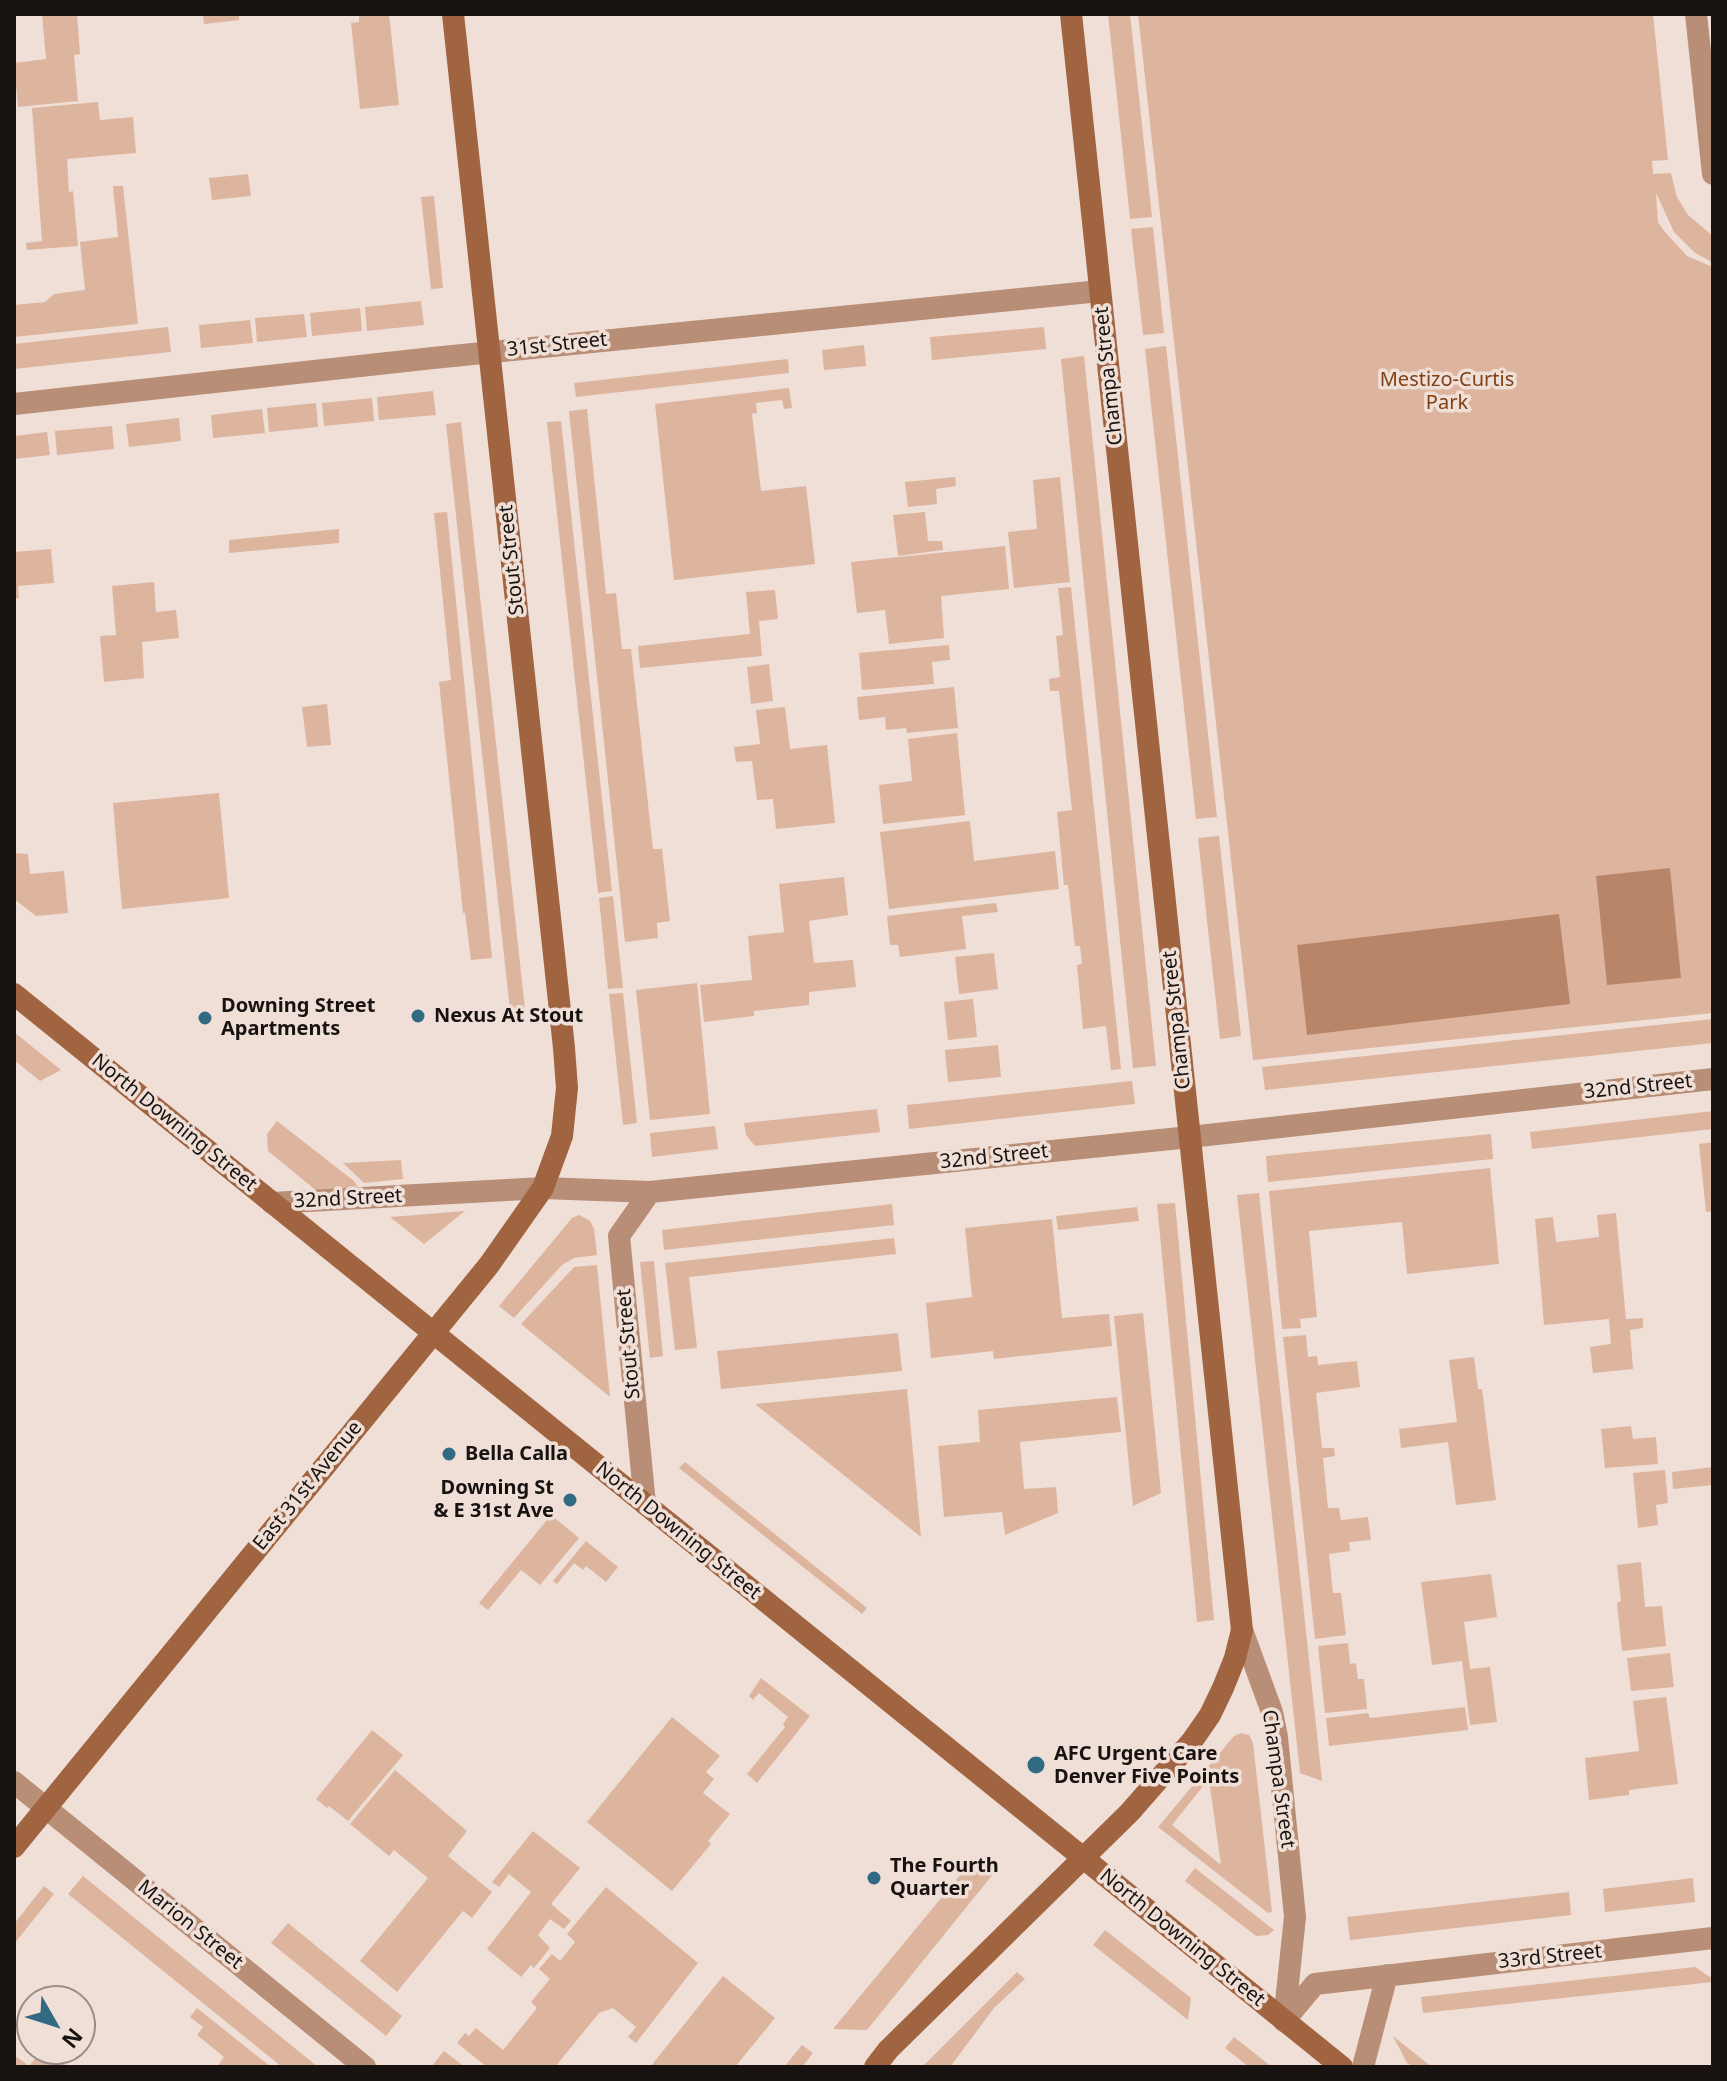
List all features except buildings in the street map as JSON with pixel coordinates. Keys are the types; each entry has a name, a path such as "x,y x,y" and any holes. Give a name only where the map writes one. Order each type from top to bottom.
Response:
{"main road":[{"name":"Stout Street","path":"453,14 563,1034 566,1106"},
{"name":"Champa Street","path":"1071,14 1242,1630"},
{"name":"North Downing Street","path":"14,994 1342,2067"},
{"name":"East 31st Avenue","path":"14,1847 489,1265 543,1188 562,1136 566,1106"},
{"path":"875,2067 888,2050 1130,1812 1192,1741 1210,1715 1223,1688 1242,1630"}],"street":[{"path":"1696,14 1713,174"},
{"name":"31st Street","path":"14,404 489,352 1100,291"},
{"name":"32nd Street","path":"272,1203 543,1188 650,1192 1713,1079"},
{"name":"Stout Street","path":"645,1504 619,1236 650,1192"},
{"name":"Champa Street","path":"1242,1630 1272,1712 1277,1737 1295,1917 1284,2021"},
{"name":"Marion Street","path":"14,1782 365,2067"},
{"name":"33rd Street","path":"1284,2021 1315,1984 1713,1938"},
{"path":"1363,2067 1387,1975"}],"green space":[{"path":"42,14 77,14 80,54 74,55 78,101 18,107 14,63 46,59"},
{"path":"203,14 239,14 239,20 204,24"},
{"path":"359,14 389,14 399,105 360,109 351,23 359,22"},
{"path":"1108,14 1130,14 1152,217 1130,219"},
{"name":"Mestizo-Curtis Park","path":"1138,14 1653,14 1668,160 1652,161 1653,174 1671,173 1677,197 1688,215 1713,236 1713,263 1694,252 1674,232 1656,193 1658,222 1665,232 1687,256 1713,267 1713,1013 1253,1060"},
{"path":"98,102 100,120 133,117 136,153 67,159 78,246 27,250 26,243 42,241 32,108"},
{"path":"248,174 251,196 212,200 209,178"},
{"path":"113,186 123,186 138,324 14,337 14,305 45,302 54,294 85,290 80,242 118,237"},
{"path":"434,196 443,288 431,289 421,197"},
{"path":"1153,227 1164,333 1143,335 1131,229"},
{"path":"421,301 424,325 367,331 365,307"},
{"path":"360,308 362,331 312,336 310,313"},
{"path":"304,314 307,337 257,342 255,318"},
{"path":"250,320 253,343 201,348 199,325"},
{"path":"168,327 171,352 14,369 14,344"},
{"path":"1044,327 1046,349 932,360 930,337"},
{"path":"864,345 866,366 824,370 822,350"},
{"path":"1166,346 1217,817 1196,819 1145,349"},
{"path":"1084,356 1156,1066 1133,1068 1061,359"},
{"path":"788,359 789,373 576,397 574,383"},
{"path":"789,388 792,408 784,409 782,400 756,403 757,413 752,414 761,491 806,486 815,564 674,580 655,404"},
{"path":"433,391 436,415 379,420 377,397"},
{"path":"372,398 374,421 324,426 322,403"},
{"path":"316,403 318,427 269,432 267,408"},
{"path":"262,409 265,433 213,438 211,415"},
{"path":"587,409 606,594 616,593 622,649 631,649 653,849 662,849 670,921 657,923 658,938 625,942 569,411"},
{"path":"179,418 181,441 129,447 126,424"},
{"path":"561,421 612,891 598,893 547,422"},
{"path":"461,422 525,1009 510,1010 446,424"},
{"path":"112,426 114,449 57,455 55,431"},
{"path":"47,432 50,455 14,459 14,436"},
{"path":"955,477 956,486 936,489 937,504 908,507 905,482"},
{"path":"1060,477 1070,582 1014,588 1008,532 1037,529 1033,480"},
{"path":"447,512 492,958 471,960 463,913 439,682 451,680 434,513"},
{"path":"925,512 928,541 942,541 943,550 898,556 893,515"},
{"path":"339,529 339,543 229,553 229,540"},
{"path":"1005,546 1009,589 941,596 944,638 889,644 885,610 857,613 851,562"},
{"path":"51,549 54,583 18,586 19,598 14,599 14,552"},
{"path":"154,582 156,612 176,610 179,638 142,642 144,678 104,682 100,636 116,635 112,586"},
{"path":"1071,587 1121,1069 1111,1070 1106,1026 1083,1029 1077,965 1082,964 1080,946 1075,946 1068,885 1064,885 1057,812 1072,810 1059,691 1050,691 1049,679 1060,677 1056,636 1063,635 1058,588"},
{"path":"775,590 778,619 759,621 762,656 640,668 638,646 750,634 746,592"},
{"path":"949,645 950,660 932,662 934,684 862,690 859,653"},
{"path":"769,664 773,701 751,704 747,667"},
{"path":"954,687 958,728 907,733 906,728 886,730 885,717 859,720 857,697"},
{"path":"327,704 331,745 307,747 302,707"},
{"path":"785,707 790,749 827,745 835,823 776,829 773,799 757,800 752,761 736,762 734,747 760,744 756,710"},
{"path":"957,733 965,815 883,824 879,785 912,781 908,739"},
{"path":"219,793 229,898 122,909 113,803"},
{"path":"970,821 974,861 1055,851 1059,889 889,909 880,832"},
{"path":"1219,836 1241,1036 1220,1039 1198,838"},
{"path":"14,853 28,854 30,874 64,871 68,913 36,916 14,899"},
{"path":"844,877 848,915 809,921 814,963 853,960 856,987 809,992 809,1005 754,1011 754,1016 704,1022 700,985 752,980 748,936 784,932 779,884"},
{"path":"613,896 623,988 608,989 599,898"},
{"path":"996,903 998,912 962,916 966,949 900,957 898,945 890,945 887,916"},
{"path":"994,953 998,989 959,994 955,957"},
{"path":"697,983 710,1114 650,1120 636,990"},
{"path":"623,993 637,1123 623,1125 609,994"},
{"path":"973,999 977,1037 948,1040 944,1002"},
{"path":"1713,1019 1713,1043 1265,1090 1262,1067"},
{"path":"14,1032 61,1070 40,1081 14,1060"},
{"path":"998,1045 1001,1077 948,1082 945,1050"},
{"path":"1132,1081 1135,1104 909,1129 907,1105"},
{"path":"877,1109 880,1132 755,1146 746,1135 744,1123"},
{"path":"1713,1111 1713,1129 1532,1149 1530,1132"},
{"path":"277,1121 354,1181 363,1195 324,1197 268,1151 267,1134"},
{"path":"715,1126 718,1149 652,1157 650,1133"},
{"path":"1491,1134 1493,1159 1268,1182 1266,1156"},
{"path":"1713,1142 1713,1211 1706,1212 1699,1144"},
{"path":"401,1160 403,1179 364,1183 343,1163"},
{"path":"1490,1168 1499,1264 1407,1274 1402,1222 1309,1231 1317,1317 1300,1319 1301,1328 1282,1329 1269,1191"},
{"path":"1259,1193 1322,1781 1300,1773 1237,1195"},
{"path":"1175,1203 1214,1620 1197,1622 1157,1204"},
{"path":"892,1204 894,1225 664,1250 662,1230"},
{"path":"1137,1207 1139,1221 1058,1230 1056,1216"},
{"path":"465,1211 424,1244 390,1217"},
{"path":"1616,1213 1626,1319 1643,1318 1643,1328 1630,1330 1633,1369 1593,1373 1590,1347 1611,1344 1609,1319 1544,1325 1535,1219 1553,1217 1556,1242 1599,1237 1597,1215"},
{"path":"579,1215 590,1221 594,1229 597,1255 574,1258 562,1265 514,1318 499,1306 572,1218"},
{"path":"1052,1219 1062,1318 1109,1314 1112,1346 994,1359 993,1351 931,1358 926,1303 972,1297 965,1228"},
{"path":"894,1238 896,1254 689,1277 697,1348 675,1350 665,1263"},
{"path":"654,1261 663,1356 650,1358 640,1262"},
{"path":"597,1265 610,1397 521,1324 574,1267"},
{"path":"1143,1313 1161,1493 1133,1506 1114,1316"},
{"path":"898,1333 902,1371 721,1389 717,1351"},
{"path":"1306,1335 1308,1357 1317,1356 1318,1365 1357,1361 1360,1387 1316,1393 1322,1448 1334,1448 1335,1456 1323,1458 1328,1508 1339,1508 1341,1520 1368,1517 1371,1540 1349,1542 1350,1551 1329,1554 1333,1593 1341,1593 1346,1635 1315,1639 1283,1337"},
{"path":"1474,1357 1478,1389 1482,1389 1496,1500 1456,1505 1448,1442 1401,1448 1399,1429 1457,1422 1449,1360"},
{"path":"907,1389 921,1537 755,1404"},
{"path":"1117,1397 1121,1432 1020,1442 1024,1489 1056,1487 1058,1513 1005,1535 1002,1512 944,1517 938,1446 980,1442 978,1410"},
{"path":"1631,1426 1633,1439 1656,1437 1658,1464 1605,1468 1601,1429"},
{"path":"685,1462 867,1608 862,1614 679,1468"},
{"path":"1713,1467 1713,1485 1673,1489 1672,1472"},
{"path":"1665,1470 1668,1503 1656,1505 1658,1525 1638,1528 1633,1473"},
{"path":"551,1515 579,1538 540,1585 521,1570 488,1610 479,1603"},
{"path":"586,1541 618,1567 606,1582 586,1566 583,1570 574,1563 557,1584 553,1581"},
{"path":"1641,1562 1645,1607 1662,1606 1666,1646 1622,1651 1617,1565"},
{"path":"1491,1574 1497,1617 1464,1622 1470,1669 1490,1667 1497,1722 1470,1725 1462,1661 1432,1665 1421,1582"},
{"path":"1348,1643 1350,1664 1356,1663 1358,1679 1364,1679 1367,1709 1325,1713 1318,1646"},
{"path":"1670,1653 1674,1687 1631,1691 1627,1658"},
{"path":"761,1678 810,1716 757,1783 747,1774 785,1727 783,1724 788,1717 759,1693 753,1700 749,1696"},
{"path":"1666,1697 1678,1784 1629,1790 1629,1795 1589,1800 1585,1758 1639,1751 1633,1701"},
{"path":"1465,1707 1468,1730 1329,1746 1326,1718 1368,1713 1370,1718"},
{"path":"672,1717 720,1756 706,1772 714,1779 703,1793 730,1814 708,1841 711,1844 672,1891 587,1822"},
{"path":"372,1730 403,1755 348,1821 316,1799"},
{"path":"1241,1733 1249,1735 1253,1743 1272,1912 1268,1913 1158,1827 1234,1736","holes":["1209,1780 1221,1865 1172,1825"]},
{"path":"395,1770 467,1831 448,1856 492,1892 472,1918 463,1911 397,1992 360,1961 428,1878 394,1850 389,1856 350,1824"},
{"path":"533,1831 580,1868 551,1904 571,1921 564,1929 550,1919 538,1935 550,1948 534,1968 531,1965 521,1977 487,1949 531,1892 509,1874 499,1887 492,1882"},
{"path":"975,1857 994,1873 867,2030 833,2029"},
{"path":"1195,1868 1274,1930 1268,1935 1256,1936 1185,1881"},
{"path":"83,1876 318,2067 282,2067 68,1894"},
{"path":"1693,1878 1695,1902 1605,1912 1603,1889"},
{"path":"44,1886 54,1894 14,1944 14,1924"},
{"path":"606,1887 698,1963 636,2043 628,2037 636,2027 613,2008 599,2013 555,2067 487,2067 457,2043 465,2033 469,2036 476,2028 503,2050 537,2008 531,2002 550,1979 539,1969 552,1954 560,1961 575,1942 567,1934"},
{"path":"1569,1892 1571,1915 1350,1940 1347,1917"},
{"path":"288,1923 402,2016 386,2036 271,1943"},
{"path":"1105,1930 1191,1998 1188,2020 1093,1945"},
{"path":"1695,1967 1713,1982 1423,2013 1421,1997"},
{"path":"1017,1972 1025,1979 994,2008 950,2067 922,2067"},
{"path":"723,1976 775,2018 735,2067 650,2067"},
{"path":"197,2008 271,2067 217,2067 224,2057 197,2035 203,2027 190,2017"},
{"path":"1393,2036 1432,2067 1413,2067 1407,2063"},
{"path":"1234,2037 1272,2067 1249,2067 1225,2048"},
{"path":"802,2045 813,2053 802,2067 784,2067"},
{"path":"444,2051 465,2067 431,2067"},
{"path":"14,2055 16,2065 68,2067 14,2066"}],"shaded area":[{"path":"1670,868 1681,978 1607,985 1596,876"},
{"path":"1559,914 1570,1004 1307,1035 1297,945"}],"place":[{"name":"Nexus At Stout","path":"418,1016"},
{"name":"Downing Street Apartments","path":"205,1018"},
{"name":"Bella Calla","path":"449,1454"},
{"name":"Downing St & E 31st Ave","path":"570,1500"},
{"name":"AFC Urgent Care Denver Five Points","path":"1036,1765"},
{"name":"The Fourth Quarter","path":"874,1878"}]}
